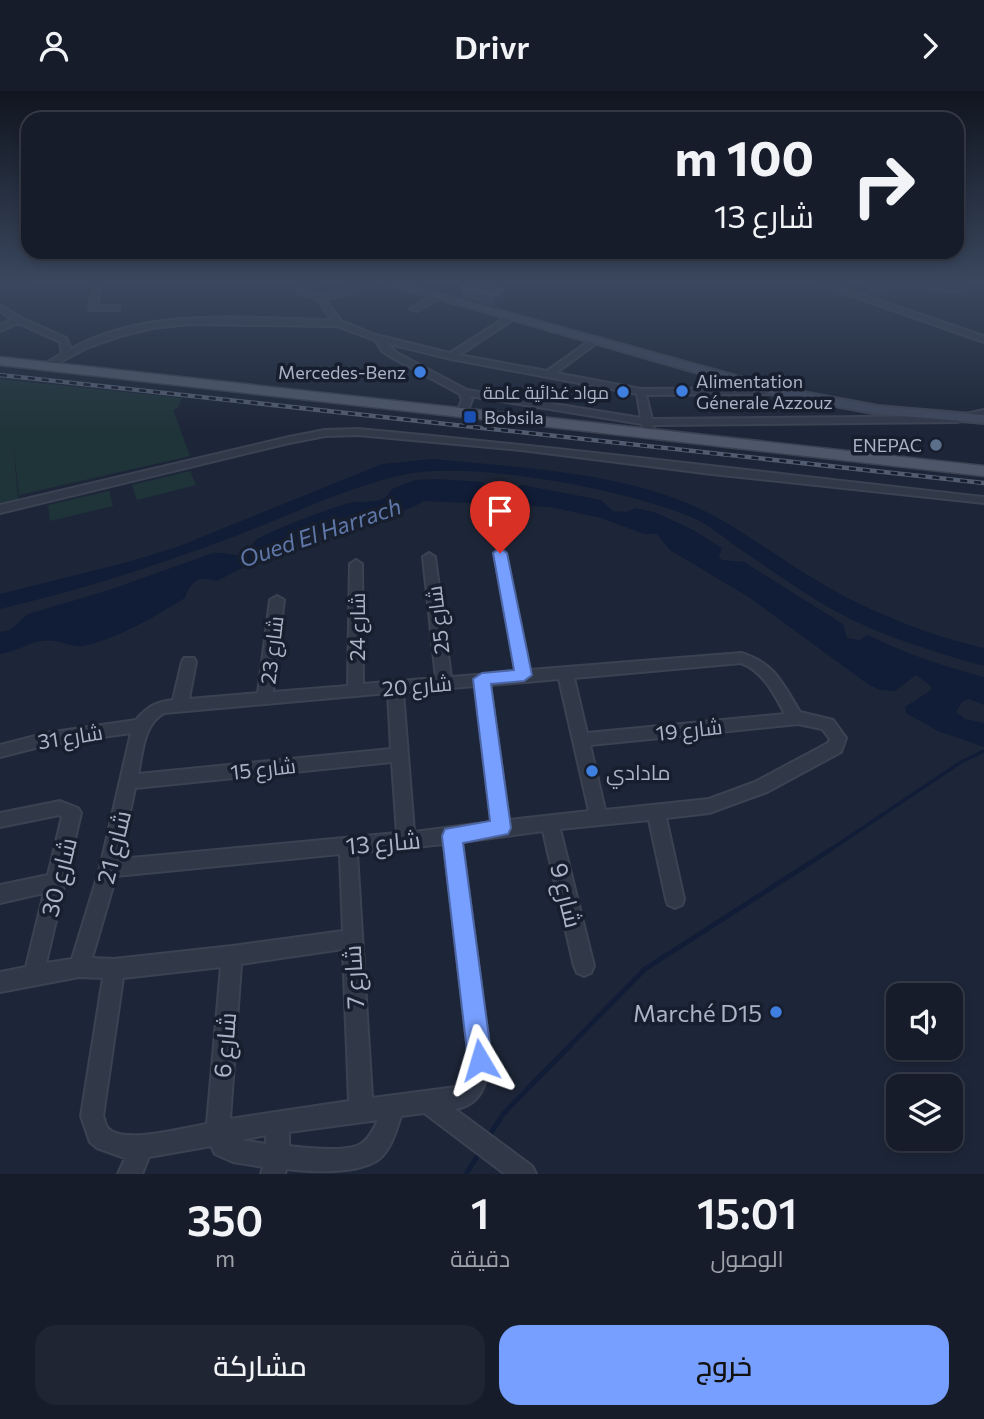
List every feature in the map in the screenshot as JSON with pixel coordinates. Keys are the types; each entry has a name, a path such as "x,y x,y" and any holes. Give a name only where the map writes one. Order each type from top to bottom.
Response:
{"main road":[{"path":"0,361 462,412 649,428 680,436 984,471"}],"street":[{"path":"44,332 63,340 67,354"},
{"path":"49,365 67,354 129,332"},
{"path":"360,332 379,339 451,356 640,392 775,391"},
{"path":"451,356 489,332"},
{"path":"564,332 775,391 878,410 957,419 984,413"},
{"path":"962,332 984,339"},
{"path":"379,339 385,349 394,355 464,392 649,428 984,419"},
{"path":"549,374 595,340"},
{"path":"462,412 467,400 464,392"},
{"path":"640,392 649,428"},
{"path":"0,509 315,434 347,432 984,500"},
{"path":"396,436 399,448"},
{"path":"500,553 524,675"},
{"name":"شارع 25","path":"429,558 444,683"},
{"name":"شارع 24","path":"355,690 356,564"},
{"name":"شارع 23","path":"265,699 277,600"},
{"name":"شارع 20","path":"141,725 156,710 180,705 524,675 748,659 764,669 796,719"},
{"path":"180,705 189,662"},
{"path":"565,672 599,820"},
{"path":"482,679 501,828"},
{"path":"395,688 406,840"},
{"name":"شارع 19","path":"581,740 808,718 827,725 836,733 838,743 761,787 733,799 688,810 656,811"},
{"name":"شارع 31","path":"0,751 47,739 141,725"},
{"name":"شارع 21","path":"79,967 109,867 141,725"},
{"name":"شارع 15","path":"128,782 398,755"},
{"name":"شارع 30","path":"0,820 60,808 70,810 73,817 34,974"},
{"path":"656,811 675,899"},
{"name":"شارع 13","path":"109,867 452,836 656,811"},
{"name":"شارع 9","path":"550,824 584,966"},
{"path":"114,969 92,1116 98,1134 105,1140 122,1146 141,1147 277,1122 461,1097 475,1085 480,1052 452,836"},
{"name":"شارع 7","path":"348,844 361,1110"},
{"path":"0,894 57,882"},
{"path":"0,982 79,967 114,969 351,939"},
{"name":"شارع 6","path":"217,1134 232,956"},
{"path":"429,1103 524,1174"},
{"path":"217,1134 229,1150 275,1165 347,1160 364,1156 382,1137 394,1105"},
{"path":"275,1165 277,1122"},
{"path":"130,1174 141,1147"}],"green space":[{"path":"0,379 182,398 177,409 173,410 190,456 19,495 13,442 18,499 0,504"},
{"path":"190,471 196,485 137,500 132,485"},
{"path":"109,491 113,506 50,521 48,505"}],"water":[{"path":"433,459 532,468 600,478 665,495 711,514 844,596 903,623 984,648 984,666 908,643 835,611 693,518 631,497 593,488 472,471 436,471 385,479 150,567 0,609 0,594 177,547 382,464"},
{"name":"Oued El Harrach","path":"415,480 483,482 499,493 522,485 601,500 613,511 626,512 636,508 657,513 693,530 722,548 719,557 722,560 744,562 843,624 847,638 859,640 868,635 925,659 984,677 984,705 969,699 962,702 956,712 965,719 984,723 984,747 938,731 906,713 905,707 931,690 931,686 916,675 895,691 880,690 869,685 750,598 670,550 657,534 644,534 601,518 550,507 424,501 411,508 324,531 269,554 217,581 196,581 185,598 110,638 83,646 41,641 0,654 0,632 10,630 28,614 109,590 213,553 241,554 248,551 259,538 301,519 352,502 378,501 392,489"}],"waterway":[{"path":"829,850 961,762 984,751"},
{"path":"489,1136 503,1114 645,969 829,850"},
{"path":"466,1174 480,1152"}],"railway":[{"path":"0,375 984,483"}],"place":[{"name":"Mercedes-Benz","path":"420,372"},
{"name":"Alimentation Génerale Azzouz","path":"682,391"},
{"name":"مواد غذائية عامة","path":"623,392"},
{"name":"Bobsila","path":"470,417"},
{"name":"ENEPAC","path":"936,445"},
{"name":"مادادي","path":"592,771"},
{"name":"Marché D15","path":"776,1012"}],"route":[{"path":"480,1060 452,836 501,828 482,679 524,675 500,553"}]}
